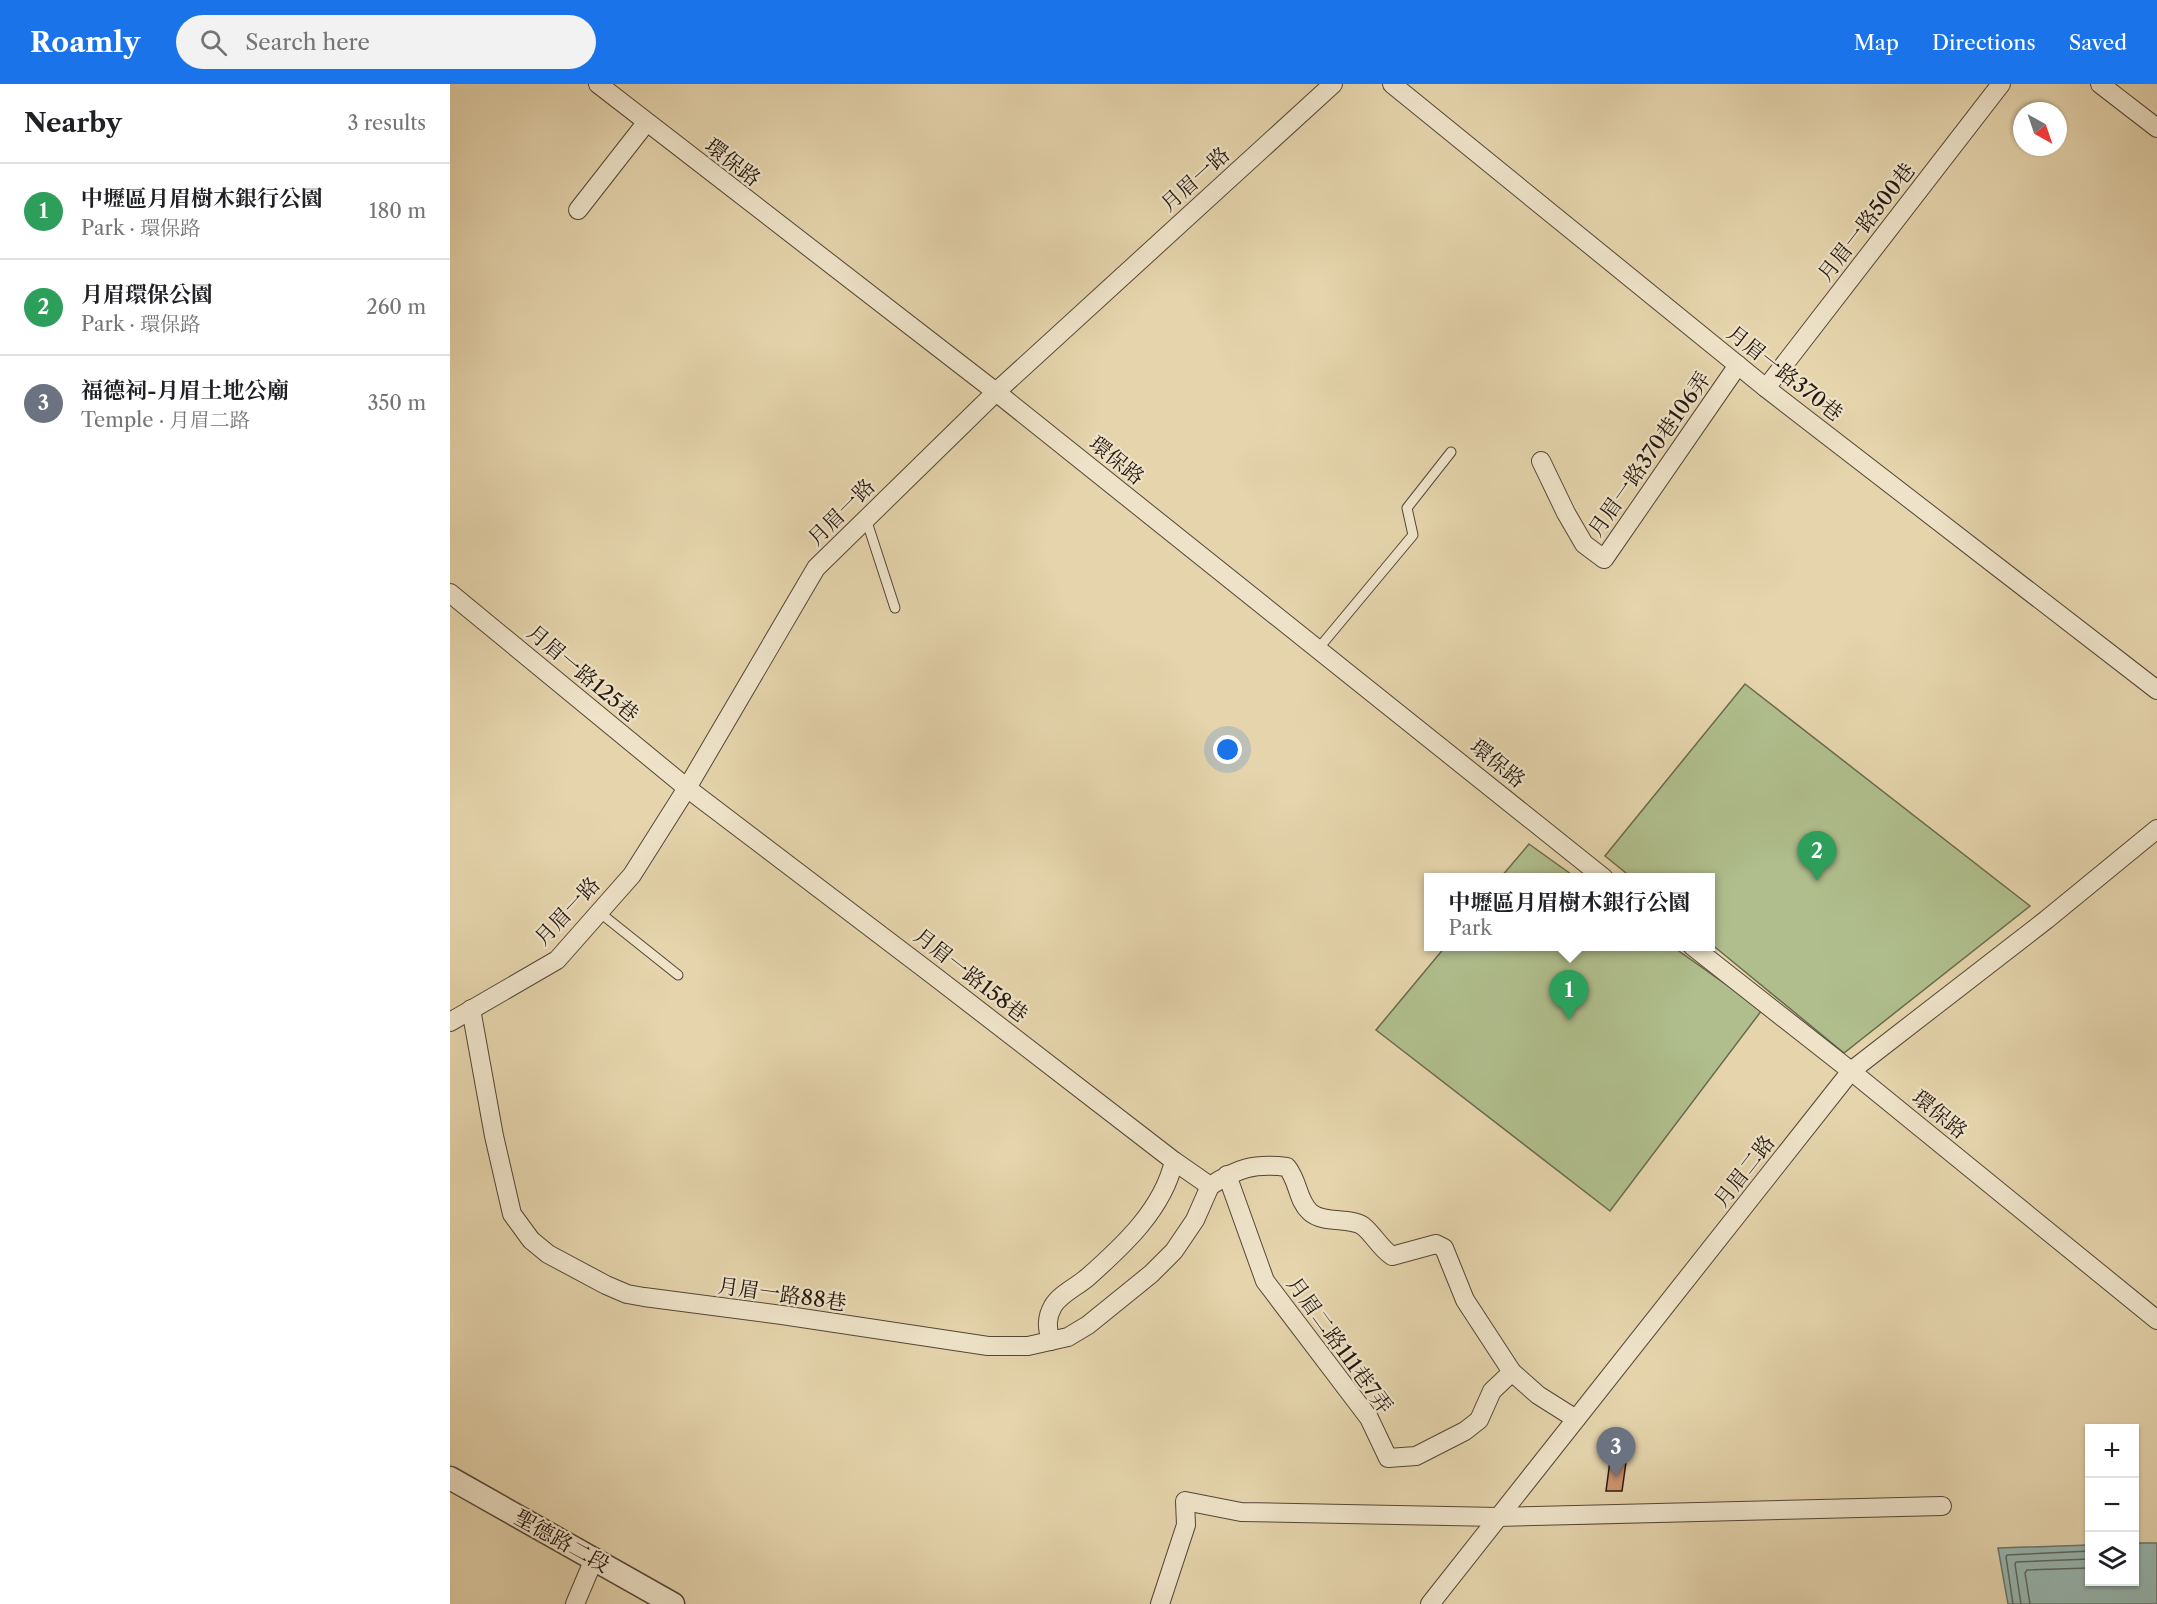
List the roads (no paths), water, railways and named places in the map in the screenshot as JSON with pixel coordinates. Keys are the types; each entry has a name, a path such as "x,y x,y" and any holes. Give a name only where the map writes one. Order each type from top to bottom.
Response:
{"street":[{"name":"環保路","path":"598,84 996,392 1598,873"},
{"name":"月眉一路","path":"450,1022 557,960 632,875 687,788 816,568 996,392 1333,84"},
{"name":"月眉一路370巷","path":"1392,84 1766,388 2157,690"},
{"name":"月眉一路500巷","path":"1766,388 2001,84"},
{"path":"2100,84 2157,128"},
{"path":"579,210 646,123"},
{"name":"月眉一路370巷106弄","path":"1541,461 1584,544 1604,559 1738,364"},
{"name":"月眉一路125巷","path":"450,592 687,788"},
{"name":"月眉一路158巷","path":"687,788 1174,1161 1210,1186"},
{"name":"月眉二路","path":"1430,1604 1851,1071 2046,920 2157,829"},
{"name":"環保路","path":"1698,951 1851,1071 2157,1320"},
{"name":"月眉一路88巷","path":"471,1010 494,1136 512,1214 531,1240 548,1254 627,1294 988,1346 1028,1346 1068,1338 1088,1325 1151,1274 1174,1251 1196,1220 1210,1186"},
{"path":"1051,1341 1046,1322 1054,1304 1087,1278 1126,1242 1156,1205 1170,1178 1174,1161"},
{"path":"1210,1186 1227,1175 1255,1165 1287,1167 1294,1177 1301,1201 1310,1212 1317,1216 1362,1225 1383,1250 1392,1256 1436,1244 1444,1248 1465,1300 1512,1372 1538,1395 1576,1419"},
{"name":"月眉二路111巷7弄","path":"1227,1175 1265,1281 1369,1418 1388,1458 1416,1456 1465,1431 1479,1420 1492,1391 1512,1372"},
{"name":"聖德路二段","path":"450,1478 673,1604"},
{"path":"1160,1604 1186,1525 1185,1502 1241,1512 1498,1518 1942,1506"},
{"path":"575,1604 594,1559"}],"lane":[{"path":"1318,649 1413,535 1407,508 1451,452"},
{"path":"866,519 895,608"},
{"path":"599,912 678,975"}],"water":[{"path":"2139,1543 2157,1543 2157,1604 2008,1604 1998,1548 2085,1545 2085,1586 2139,1586"}],"place":[{"name":"月眉環保公園","path":"1817,881"},
{"name":"中壢區月眉樹木銀行公園","path":"1569,1020"},
{"name":"福德祠-月眉土地公廟","path":"1616,1477"}]}
